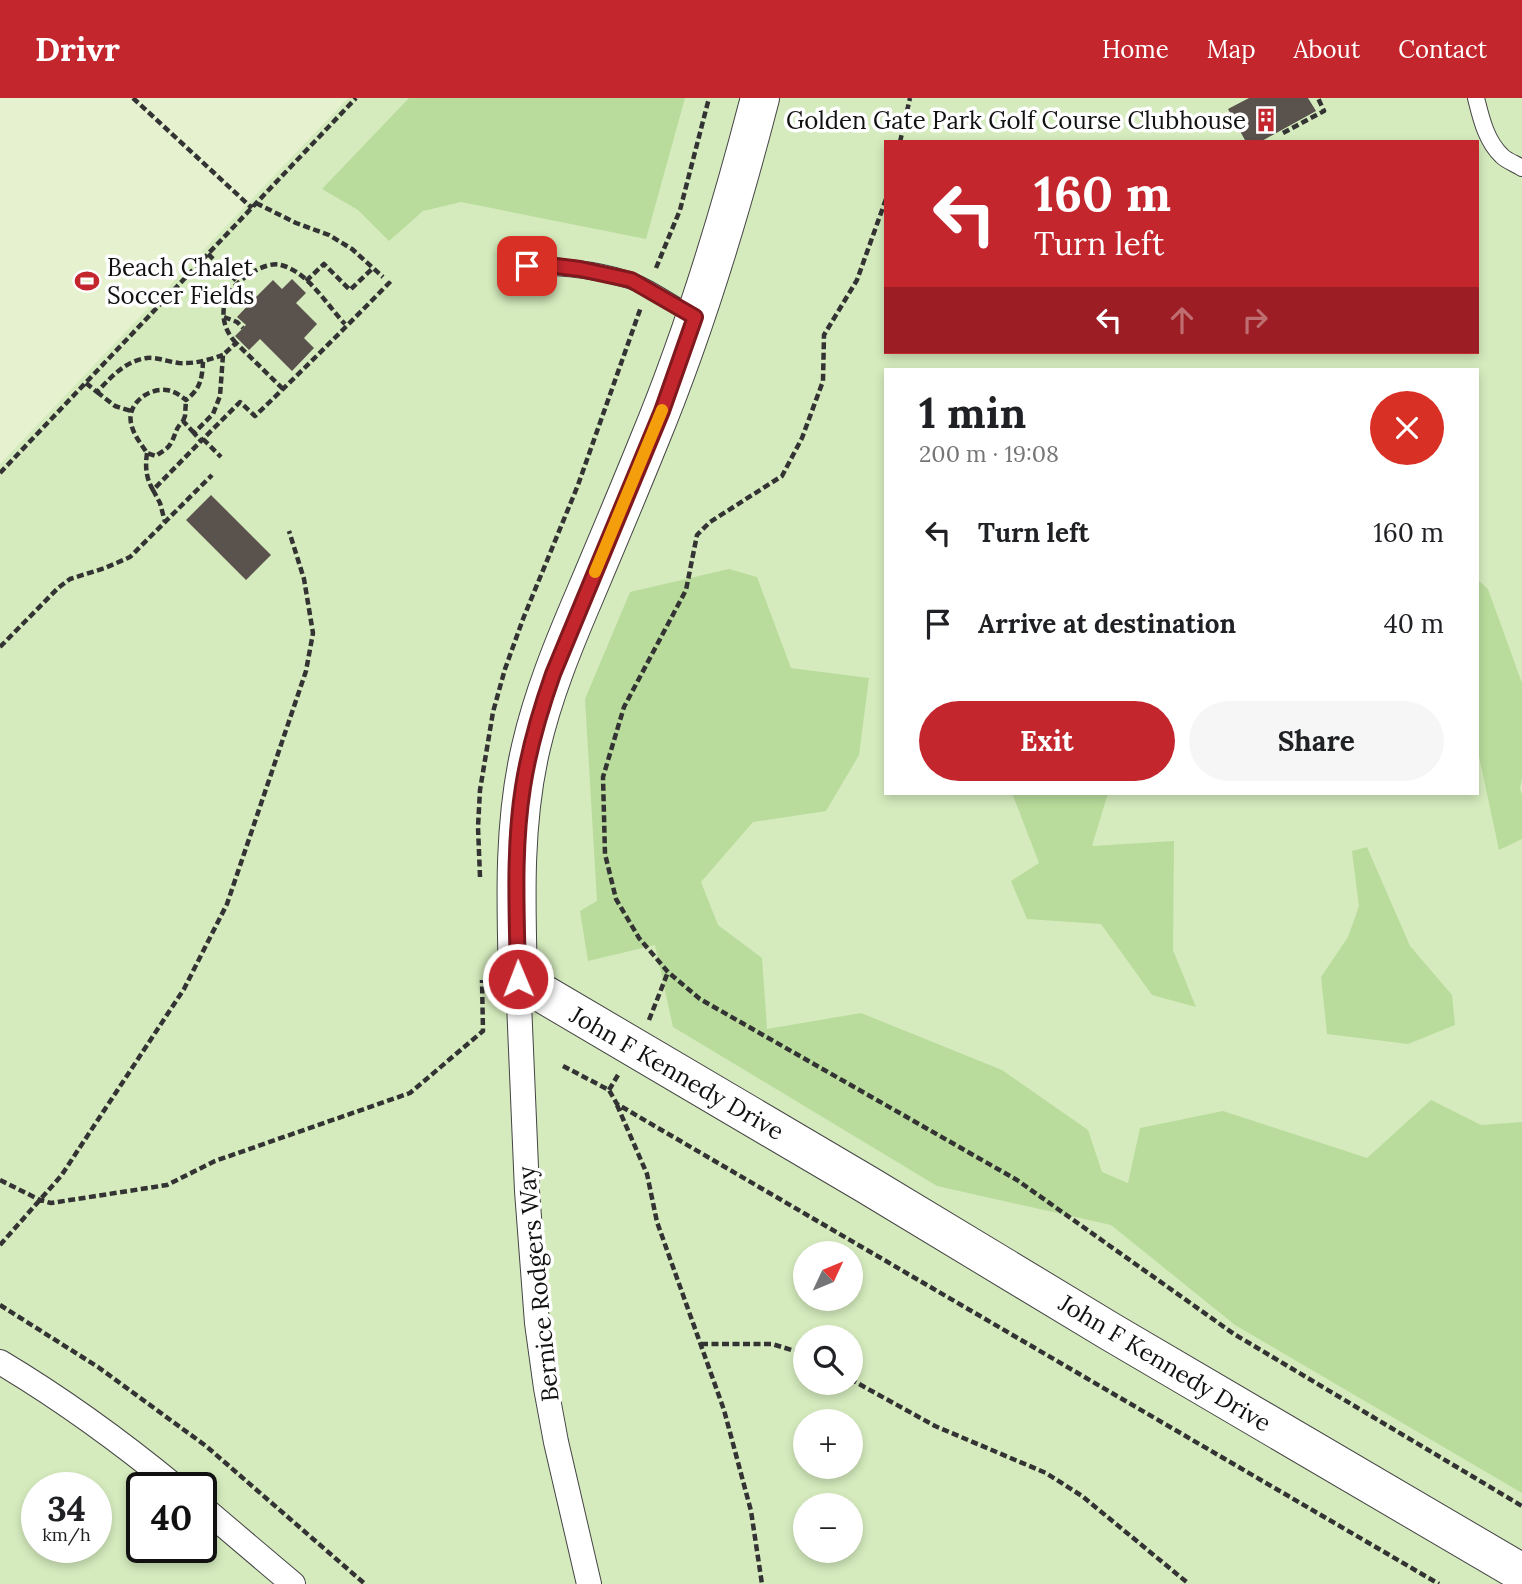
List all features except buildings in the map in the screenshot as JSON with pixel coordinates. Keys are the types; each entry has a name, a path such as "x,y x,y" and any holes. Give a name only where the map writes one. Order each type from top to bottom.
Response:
{"street":[{"path":"518,979 519,831 530,749 553,674 657,421 695,317 729,211 760,98"},
{"name":"John F Kennedy Drive","path":"518,979 1522,1573"},
{"name":"Bernice Rodgers Way","path":"518,979 527,1191 537,1323 556,1442 589,1584"},
{"path":"0,1362 52,1394 156,1472"},
{"path":"217,1520 293,1584"}],"lane":[{"path":"1476,98 1490,140 1502,156 1522,168"},
{"path":"516,266 556,266 631,280 695,317"}],"path":[{"path":"133,98 254,206 329,235 352,249 383,277"},
{"path":"0,473 356,98"},
{"path":"654,272 680,210 709,98"},
{"path":"900,140 910,98"},
{"path":"1283,133 1324,111 1318,98"},
{"path":"884,205 857,280 824,335 823,381 802,438 782,476 710,522 697,535 686,590 624,707 603,777 605,854 616,899 639,938 667,972 701,999 1017,1180 1234,1335 1522,1506"},
{"path":"208,254 239,283"},
{"path":"283,389 228,334 224,317 225,301 229,292 260,267 276,263 290,268 306,281 345,324"},
{"path":"306,281 324,264 350,290 373,268"},
{"path":"153,490 240,401 255,416 389,283 393,287"},
{"path":"224,317 237,322 243,328"},
{"path":"97,392 126,365 148,358 178,363 203,362 223,355 236,343"},
{"path":"194,433 213,414 220,396 223,355"},
{"path":"186,400 167,390 150,392 133,406 131,424 147,453 156,456 172,442 174,432 185,416 186,400 199,389 203,362"},
{"path":"86,383 115,406 131,411"},
{"path":"183,421 220,457"},
{"path":"147,453 145,464 148,481 160,503 165,522"},
{"path":"0,647 70,579 130,557 212,475"},
{"path":"0,1245 61,1177 184,989 227,904 306,671 313,633 303,579 289,531"},
{"path":"648,1022 667,972"},
{"path":"0,1180 51,1203 167,1185 215,1161 410,1093 483,1031"},
{"path":"563,1066 609,1090 647,1174 657,1222 724,1410 751,1511 762,1584"},
{"path":"617,1104 1439,1584"},
{"path":"0,1305 98,1367 206,1446 366,1584"},
{"path":"701,1344 772,1344 793,1350"},
{"path":"863,1386 935,1426 1046,1473 1082,1496 1189,1584"}],"green space":[{"path":"0,98 1522,98 1522,1584 0,1584"},
{"name":"Beach Chalet Soccer Fields","path":"0,98 348,98 0,464"},
{"path":"409,98 685,98 646,239 461,202 423,211 389,241 358,210 322,189"},
{"path":"729,569 757,577 791,668 869,678 859,755 826,811 753,822 701,882 718,925 762,958 767,1029 861,1013 1002,1070 1088,1130 1102,1172 1128,1183 1140,1128 1223,1111 1367,1158 1431,1100 1481,1125 1522,1122 1522,1493 1235,1325 1111,1225 937,1186 673,1027 655,945 588,961 580,911 597,901 585,699 630,592"},
{"path":"1479,581 1488,589 1522,683 1522,839 1499,850 1479,756"},
{"path":"1013,795 1107,795 1092,846 1174,841 1173,950 1196,1007 1152,995 1101,924 1027,919 1011,881 1039,863"},
{"path":"1367,847 1410,946 1452,995 1455,1025 1408,1044 1327,1034 1321,977 1348,937 1359,906 1352,851"}],"slow traffic":[{"path":"595,572 662,410"}],"place":[{"name":"Golden Gate Park Golf Course Clubhouse","path":"1266,120"},
{"name":"Beach Chalet Soccer Fields","path":"87,281"}],"route":[{"path":"518,979 519,831 530,749 553,674 662,411 695,317 631,280 580,269 527,266"}]}
